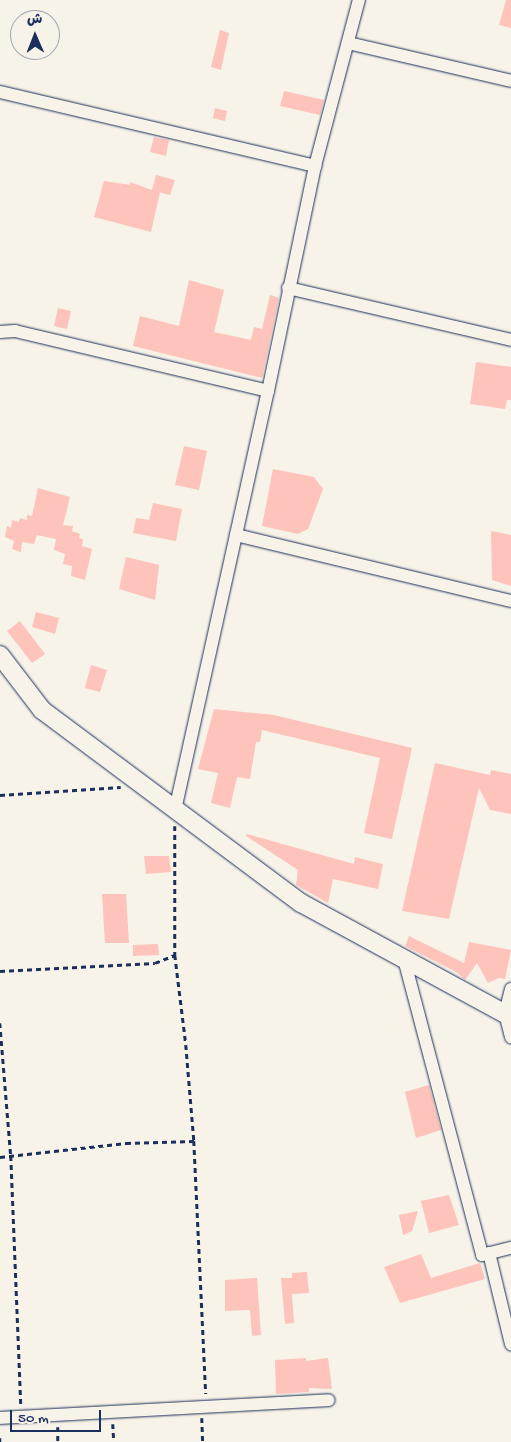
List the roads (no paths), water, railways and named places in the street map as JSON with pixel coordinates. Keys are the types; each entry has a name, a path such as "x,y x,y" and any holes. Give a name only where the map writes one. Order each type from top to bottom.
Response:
{"street":[{"path":"175,810 268,391 315,166 359,0"},
{"path":"348,43 511,81"},
{"path":"0,92 315,166"},
{"path":"288,288 511,340"},
{"path":"0,332 15,331 268,391"},
{"path":"236,535 511,601"},
{"path":"0,655 42,710 301,903 508,1015"},
{"path":"404,959 482,1255 511,1248"},
{"path":"511,989 508,1015 511,1037"},
{"path":"489,1253 511,1344"},
{"path":"0,1418 329,1400"}]}
